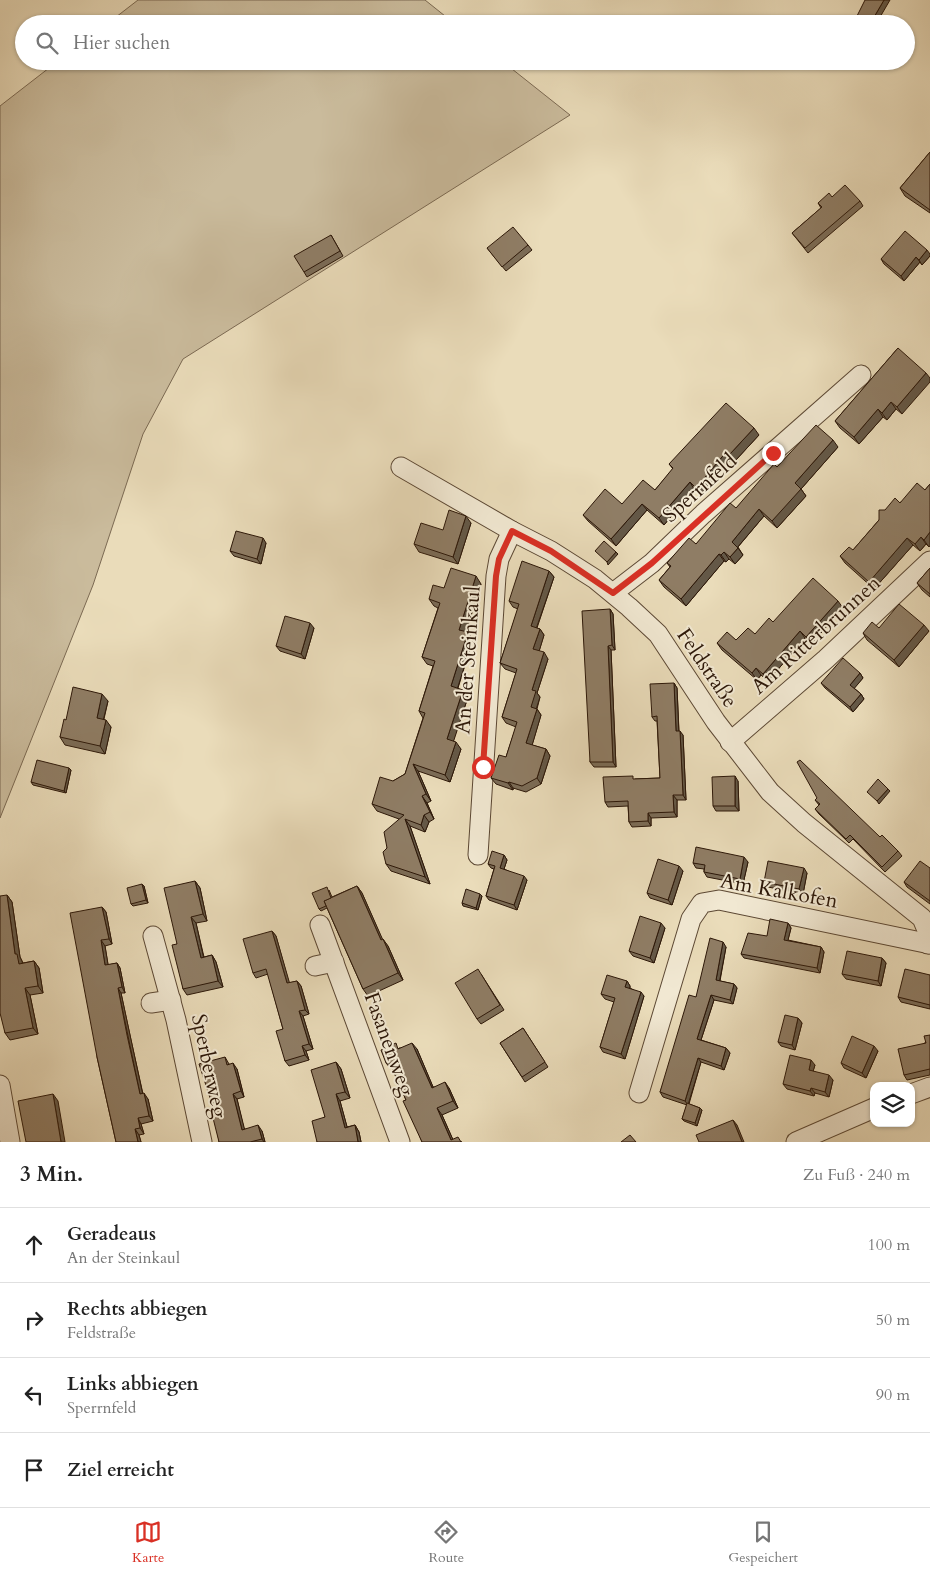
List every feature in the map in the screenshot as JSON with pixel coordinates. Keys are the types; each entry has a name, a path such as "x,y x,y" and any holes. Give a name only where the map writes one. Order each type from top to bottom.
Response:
{"street":[{"name":"Sperrnfeld","path":"613,593 652,563 703,514 861,375"},
{"name":"Feldstraße","path":"401,467 512,531 551,551 613,593 658,634 730,742 756,775 785,806 922,918 927,930 929,944"},
{"name":"An der Steinkaul","path":"478,855 496,576 499,559 512,531"},
{"name":"Am Ritterbrunnen","path":"730,742 826,659 930,561"},
{"name":"Am Kalkofen","path":"639,1093 691,919 702,903 720,900 929,944"},
{"name":"Fasanenweg","path":"320,925 400,1142"},
{"name":"Sperberweg","path":"153,936 171,1000 202,1142"},
{"path":"315,966 334,962"},
{"name":"Sperberweg","path":"151,1003 171,1000"},
{"path":"0,1085 10,1142"},
{"path":"915,1093 930,1087"},
{"path":"796,1142 870,1110"}],"shaded area":[{"path":"138,0 425,0 444,15 119,15"},
{"path":"46,70 513,70 570,115 183,359 143,434 93,585 0,818 0,106"}],"building":[{"path":"865,0 884,0 875,15 858,15"},
{"path":"930,152 930,210 900,188"},
{"path":"845,185 860,201 805,248 792,233 822,207 818,203 829,193 832,197"},
{"path":"513,227 528,245 502,267 487,248"},
{"path":"905,231 927,250 919,260 916,257 901,276 881,259"},
{"path":"331,235 340,251 304,272 294,256"},
{"path":"898,348 926,373 897,407 891,402 882,413 878,409 854,437 835,421"},
{"path":"726,403 754,428 730,454 727,451 696,488 690,482 659,518 642,504 611,539 583,515 605,489 622,504 643,480 655,490 673,468 669,464"},
{"path":"816,425 833,440 795,483 801,489 772,521 759,509 732,542 738,548 730,557 724,552 721,555 719,554 681,599 659,580 671,566 667,563 689,538 696,544 730,503 736,508 774,464 777,467"},
{"path":"917,483 925,490 930,484 930,532 924,540 921,537 915,544 907,538 869,582 840,556 849,547 853,550 879,520 879,510 885,510 895,498 900,503"},
{"path":"449,510 466,516 453,557 414,544 421,523 443,530"},
{"path":"236,531 263,538 257,559 230,551"},
{"path":"604,541 616,552 607,562 595,551"},
{"path":"522,561 549,571 531,626 540,629 533,649 544,652 532,690 536,691 531,707 537,709 526,743 546,749 537,778 522,786 491,778 499,755 506,757 517,722 502,717 517,669 500,663 519,604 509,601"},
{"path":"451,568 476,576 459,630 468,632 451,686 463,690 447,739 456,742 445,775 413,764 426,794 422,796 430,812 424,815 421,825 405,819 425,877 386,864 383,852 387,848 384,832 404,815 372,804 380,777 393,781 405,774 425,713 419,711 435,661 422,657 440,603 429,599 433,585 444,588"},
{"path":"930,568 930,594 917,583"},
{"path":"813,578 838,601 806,637 800,631 763,674 756,668 752,673 717,643 727,632 736,640 748,628 755,634 769,618 773,622"},
{"path":"899,604 924,625 894,660 863,633 872,622 879,628"},
{"path":"610,609 612,645 608,646 613,762 590,762 582,611"},
{"path":"285,616 310,623 301,654 276,646"},
{"path":"843,658 860,673 850,685 861,694 850,707 821,683"},
{"path":"674,683 676,731 680,731 683,795 673,795 674,812 648,813 648,821 629,822 628,801 605,802 603,777 633,776 633,779 660,778 657,716 652,717 650,684"},
{"path":"73,687 102,694 97,718 106,720 100,746 60,737 64,719 66,720"},
{"path":"37,760 69,768 64,791 31,782"},
{"path":"800,760 880,837 882,835 898,851 882,867 850,835 846,839 815,809 820,804 815,800 817,798 797,762"},
{"path":"735,776 735,806 713,806 712,777"},
{"path":"878,779 888,789 877,801 867,792"},
{"path":"696,847 744,857 740,879 704,872 705,865 693,863"},
{"path":"492,851 504,855 500,868 524,876 514,905 486,896 495,866 488,864"},
{"path":"658,859 679,866 668,900 647,893"},
{"path":"768,861 804,868 799,889 764,882"},
{"path":"920,861 930,868 930,901 904,882"},
{"path":"195,881 203,914 191,917 201,958 212,955 218,981 183,989 172,945 177,944 164,888"},
{"path":"142,884 146,900 131,904 127,888"},
{"path":"357,886 398,973 363,989 324,901"},
{"path":"327,887 331,898 324,901 326,906 319,909 312,893"},
{"path":"466,889 480,894 476,908 462,903"},
{"path":"7,895 15,954 17,954 19,964 34,961 38,986 25,988 33,1028 5,1033 0,1013 0,896"},
{"path":"102,907 109,939 101,940 105,965 117,963 122,987 118,988 127,1035 140,1094 144,1093 149,1116 138,1118 140,1128 135,1129 138,1142 116,1142 97,1057 70,913"},
{"path":"640,916 661,923 650,958 629,951"},
{"path":"770,919 788,923 784,940 821,947 817,968 741,954 748,933 767,936"},
{"path":"272,931 287,983 297,981 305,1010 299,1011 309,1044 302,1046 305,1055 285,1061 276,1031 283,1029 266,969 253,973 243,939"},
{"path":"710,938 723,942 716,980 734,984 730,1000 711,995 697,1039 726,1048 721,1066 698,1058 685,1101 660,1092 689,995 696,997"},
{"path":"847,951 882,958 878,981 842,974"},
{"path":"478,969 500,1005 477,1019 455,983"},
{"path":"905,969 930,975 930,1005 898,997"},
{"path":"607,975 627,981 625,987 641,992 621,1054 600,1047 615,998 601,994"},
{"path":"785,1015 798,1018 792,1045 778,1042"},
{"path":"523,1028 545,1062 522,1077 500,1043"},
{"path":"930,1035 930,1069 904,1075 898,1049 926,1043 924,1036"},
{"path":"852,1036 874,1046 862,1073 841,1063"},
{"path":"396,1043 398,1049 412,1043 432,1088 445,1082 453,1101 437,1108 451,1140 458,1137 461,1142 422,1142 403,1101 406,1100 389,1061 386,1063 381,1050"},
{"path":"790,1055 811,1060 809,1070 829,1075 825,1092 811,1088 810,1091 783,1084"},
{"path":"225,1057 227,1065 233,1063 241,1091 233,1094 242,1130 258,1125 262,1139 250,1142 219,1142 212,1114 215,1113 199,1064"},
{"path":"336,1062 345,1092 336,1094 345,1128 355,1125 358,1142 317,1142 312,1121 325,1117 311,1070"},
{"path":"53,1094 61,1142 26,1142 18,1101"},
{"path":"687,1103 700,1108 695,1123 682,1119"},
{"path":"733,1120 742,1142 699,1142 696,1135"},
{"path":"630,1135 636,1142 621,1142"}],"route":[{"path":"483,767 496,576 499,559 512,531 574,565 613,593 652,563 703,514 773,453"}]}
